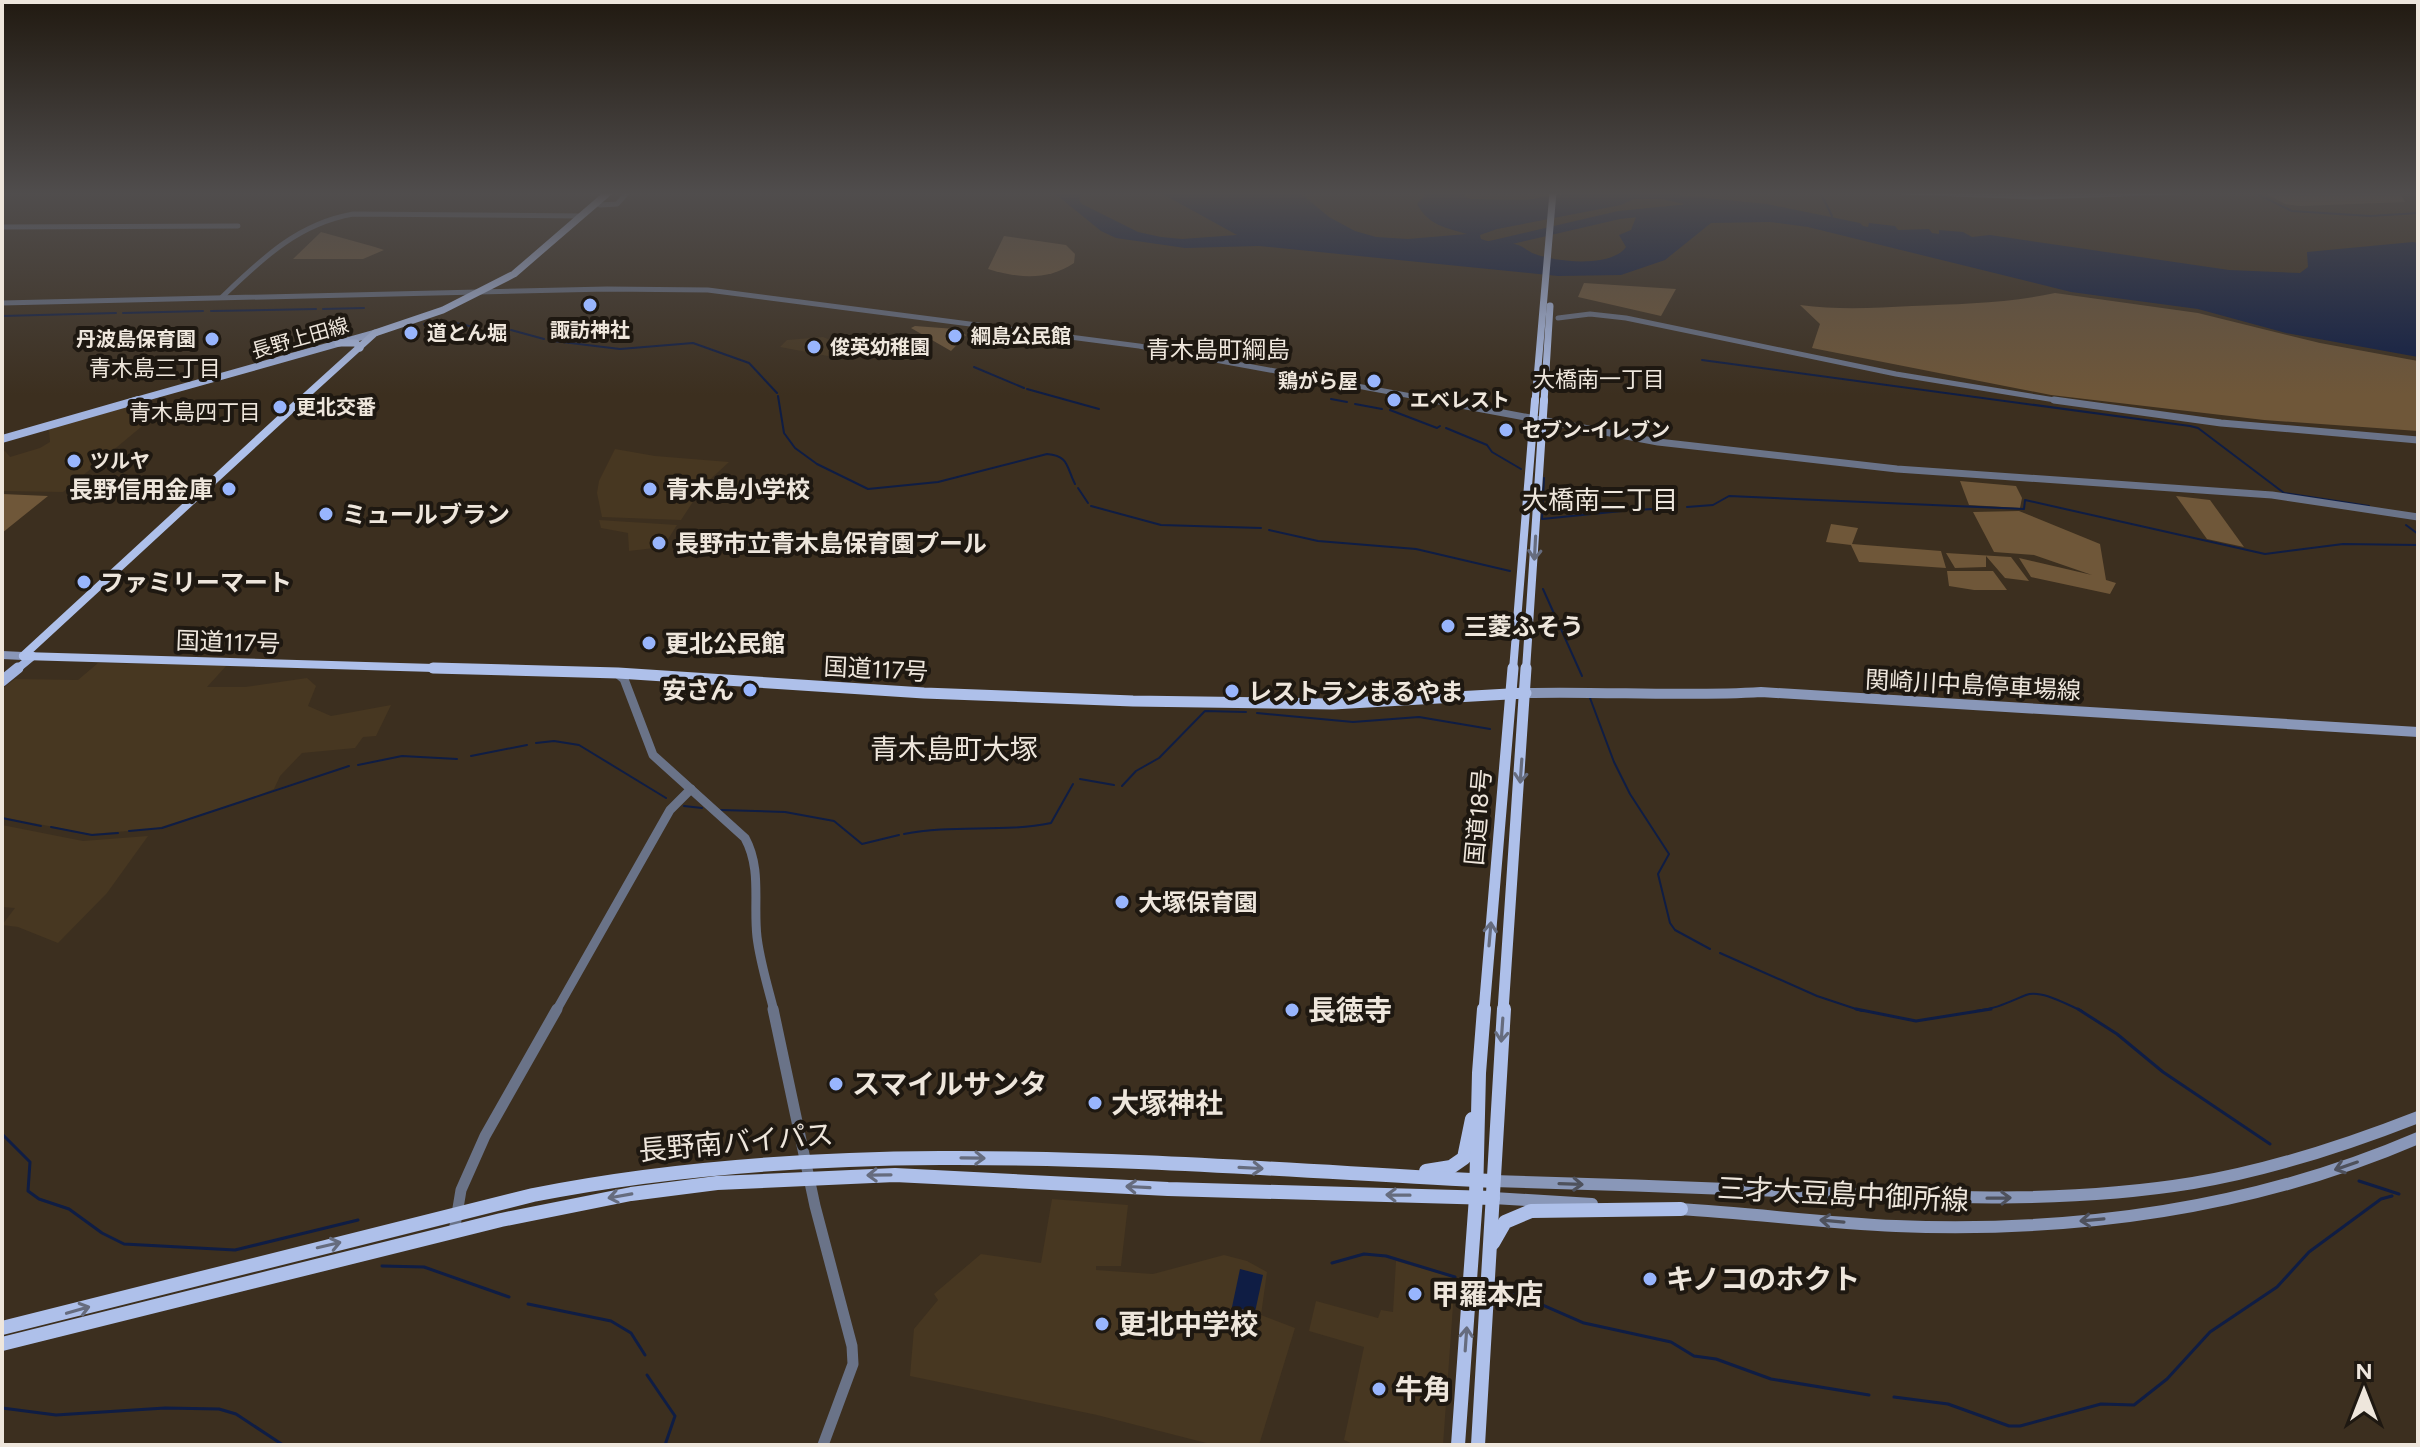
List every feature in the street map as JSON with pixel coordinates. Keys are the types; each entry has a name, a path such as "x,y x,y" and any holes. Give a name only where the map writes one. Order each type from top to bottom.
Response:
{"highway":[{"path":"28,656 375,333 428,316 486,291 533,260"},
{"path":"375,333 455,309 538,260"},
{"name":"国道18号","path":"1458,1445 1477,1180 1479,1073 1533,421 1550,260"},
{"name":"国道18号","path":"1478,1445 1543,423 1547,302"},
{"path":"28,656 366,348 398,328"},
{"path":"338,343 356,343 360,348"},
{"name":"国道117号","path":"28,656 618,673 924,693 1133,701 1333,704 1526,693"},
{"path":"1372,1173 1454,1169 1462,1164 1468,1153 1479,1073"},
{"name":"長野南バイパス","path":"2,1328 456,1213 608,1180 805,1160 1035,1158 1493,1181"},
{"name":"長野南バイパス","path":"2,1344 454,1232 631,1194 717,1183 810,1177 924,1176 1168,1189 1493,1198"},
{"path":"1492,1246 1505,1222 1531,1211 1681,1209"}],"main road":[{"name":"長野上田線","path":"2,439 375,333"},
{"path":"2,655 28,656"},
{"path":"2,673 28,656"},
{"path":"2,681 28,656"},
{"name":"関崎川中島停車場線","path":"1526,693 1605,691 1696,696 1761,692 2418,732"},
{"name":"三才大豆島中御所線","path":"1493,1181 1914,1198 2115,1193 2214,1181 2292,1163 2346,1147 2418,1117"},
{"name":"三才大豆島中御所線","path":"1493,1198 1753,1212 1893,1226 1980,1226 2092,1220 2179,1209 2308,1180 2418,1138"}],"street":[{"path":"221,297 261,260"},
{"path":"2,303 689,289 1006,327 1297,373 1654,445 1880,471 2279,500 2418,519"},
{"path":"1558,318 1571,315 1630,320 1908,376 2152,415 2264,430 2418,440"},
{"path":"618,673 624,679 653,755 745,838 757,871 754,891 757,939 795,1101 815,1206 852,1346 853,1364 823,1445"},
{"path":"454,1232 469,1168 485,1136 670,810 691,789"}],"shaded area":[{"path":"993,260 1074,260 1064,269 1043,275 1010,274 988,269"},
{"path":"1584,283 1676,289 1661,316 1578,297"},
{"path":"2055,293 2198,313 2320,343 2418,361 2418,431 2264,420 2051,395 1812,348 1820,324 1800,305 1856,308 1948,305"},
{"path":"911,328 955,329 966,335 951,351"},
{"name":"俊英幼稚園","path":"823,337 849,348 833,357 780,347 787,340"},
{"path":"150,400 159,412 63,492 2,491 2,452 5,451 10,457 40,448 50,442 49,429"},
{"name":"青木島小学校","path":"615,449 655,456 729,462 704,485 681,520 602,517 597,493 599,481"},
{"path":"1960,481 2016,486 2022,498 2020,508 1969,505"},
{"path":"2,494 48,496 2,533"},
{"path":"2176,496 2210,500 2244,547 2207,539"},
{"path":"2019,511 2100,544 2106,580 2116,583 2110,594 2031,577 2019,558 2092,575 2034,555 1994,552 1973,512"},
{"path":"599,520 677,525 663,547 629,551 628,533 601,528"},
{"path":"1831,524 1858,528 1852,544 1941,551 1946,568 1859,562 1851,545 1826,542"},
{"path":"1946,553 2011,557 2029,581 2005,578 1986,556 1986,567 1955,568"},
{"path":"1947,571 1993,571 2007,590 1949,586"},
{"path":"98,663 227,665 207,687 245,687 307,678 316,686 308,706 331,716 391,705 376,736 363,737 355,748 302,753 280,776 274,789 231,806 154,829 90,834 2,817 2,689 15,679 78,680"},
{"path":"2,825 83,841 148,836 107,893 58,943 18,927 2,925 15,908 2,907"},
{"name":"更北中学校","path":"1052,1199 1128,1205 1121,1266 1096,1266 1096,1270 1153,1274 1224,1255 1247,1261 1267,1272 1261,1315 1295,1328 1259,1445 1214,1445 1097,1415 910,1376 914,1329 938,1300 934,1294 981,1254 1041,1263"},
{"path":"1396,1261 1455,1278 1443,1445 1355,1445 1344,1440 1364,1347 1309,1331 1316,1301 1378,1318 1381,1310 1393,1312"}],"water":[{"path":"1394,260 1666,260 1621,275 1558,276"},
{"path":"1940,260 2157,260 2229,270 2300,273 2308,267 2308,260 2418,260 2418,357 2286,333 2198,309 2071,292"},
{"path":"1240,1269 1263,1275 1255,1312 1232,1307"}],"waterway":[{"path":"323,309 364,308"},
{"path":"211,311 316,309"},
{"path":"123,313 203,311"},
{"path":"2,316 116,313"},
{"path":"456,323 478,328"},
{"path":"424,324 438,324"},
{"path":"486,329 507,329"},
{"path":"511,330 544,339"},
{"path":"554,341 620,349 693,343 749,363 777,393"},
{"path":"1702,360 2190,426 2198,428 2284,493 2369,506"},
{"path":"974,367 1024,388"},
{"path":"1027,389 1099,409"},
{"path":"778,396 784,433 795,448 817,464 868,489 938,482 1047,454 1063,460 1075,484"},
{"path":"1331,399 1347,402"},
{"path":"1355,404 1382,409"},
{"path":"1390,410 1437,428 1440,426"},
{"path":"1446,428 1487,445 1492,452 1521,469"},
{"path":"1544,478 1542,519 1622,511"},
{"path":"1078,488 1088,503"},
{"path":"1687,507 1713,505 1729,496 2024,509 2025,500 2265,554 2343,544 2418,545"},
{"path":"1091,506 1161,525 1261,528"},
{"path":"1633,510 1674,508"},
{"path":"2406,525 2418,534"},
{"path":"1269,530 1318,541 1416,549 1510,571"},
{"path":"1543,589 1582,676"},
{"path":"1590,698 1614,762 1630,794 1669,854 1658,874 1670,923 1675,930 1710,949"},
{"path":"1122,786 1136,771 1159,758 1205,711 1246,712"},
{"path":"1257,713 1353,722 1419,717 1490,729"},
{"path":"536,743 554,741 579,745 666,798"},
{"path":"471,756 527,745"},
{"path":"358,765 402,756 457,759"},
{"path":"129,831 162,828 349,766"},
{"path":"1080,779 1114,785"},
{"path":"904,834 1051,823 1073,784"},
{"path":"684,806 702,808"},
{"path":"721,810 785,812 834,821 862,844 899,835"},
{"path":"2,818 41,826"},
{"path":"51,827 92,835 118,833"},
{"path":"1720,953 1817,996 1856,1009"},
{"path":"1976,1011 2032,994 2054,998 2079,1010"},
{"path":"1856,1009 1916,1021 1991,1009"},
{"path":"1856,1009 1862,1011"},
{"path":"2079,1010 2117,1034 2163,1072 2270,1144"},
{"path":"2,1134 30,1162 28,1191 39,1199 69,1209 102,1233 124,1244 235,1250 358,1220"},
{"path":"2359,1181 2399,1194"},
{"path":"1894,1397 1948,1404 2009,1426 2020,1426 2101,1404 2134,1405 2167,1379 2210,1332 2277,1287 2309,1252 2381,1199 2392,1196"},
{"path":"1332,1263 1364,1254 1386,1256 1455,1277"},
{"path":"382,1266 424,1267 509,1297"},
{"path":"1506,1289 1584,1323 1671,1342 1694,1356 1716,1359 1771,1379 1869,1395"},
{"path":"528,1304 611,1321 631,1333 645,1355"},
{"path":"647,1375 675,1416 665,1445"},
{"path":"2,1408 56,1415 165,1408 219,1409 236,1414 283,1445"}],"place":[{"name":"諏訪神社","path":"590,305"},
{"name":"道とん堀","path":"411,333"},
{"name":"綱島公民館","path":"955,336"},
{"name":"丹波島保育園","path":"212,339"},
{"name":"俊英幼稚園","path":"814,347"},
{"name":"鶏がら屋","path":"1374,381"},
{"name":"エベレスト","path":"1394,400"},
{"name":"更北交番","path":"280,407"},
{"name":"セブン-イレブン","path":"1506,430"},
{"name":"ツルヤ","path":"74,461"},
{"name":"長野信用金庫","path":"229,489"},
{"name":"青木島小学校","path":"650,489"},
{"name":"ミュールブラン","path":"326,514"},
{"name":"長野市立青木島保育園プール","path":"659,543"},
{"name":"ファミリーマート","path":"84,582"},
{"name":"三菱ふそう","path":"1448,626"},
{"name":"更北公民館","path":"649,643"},
{"name":"安さん","path":"750,690"},
{"name":"レストランまるやま","path":"1232,691"},
{"name":"大塚保育園","path":"1122,902"},
{"name":"長徳寺","path":"1292,1010"},
{"name":"スマイルサンタ","path":"836,1084"},
{"name":"大塚神社","path":"1095,1103"},
{"name":"キノコのホクト","path":"1650,1279"},
{"name":"甲羅本店","path":"1415,1294"},
{"name":"更北中学校","path":"1102,1324"},
{"name":"牛角","path":"1379,1389"}],"district":[{"name":"青木島町綱島","path":"1218,349"},
{"name":"青木島三丁目","path":"155,368"},
{"name":"大橋南一丁目","path":"1599,379"},
{"name":"青木島四丁目","path":"195,412"},
{"name":"大橋南二丁目","path":"1600,500"},
{"name":"青木島町大塚","path":"954,749"}]}
